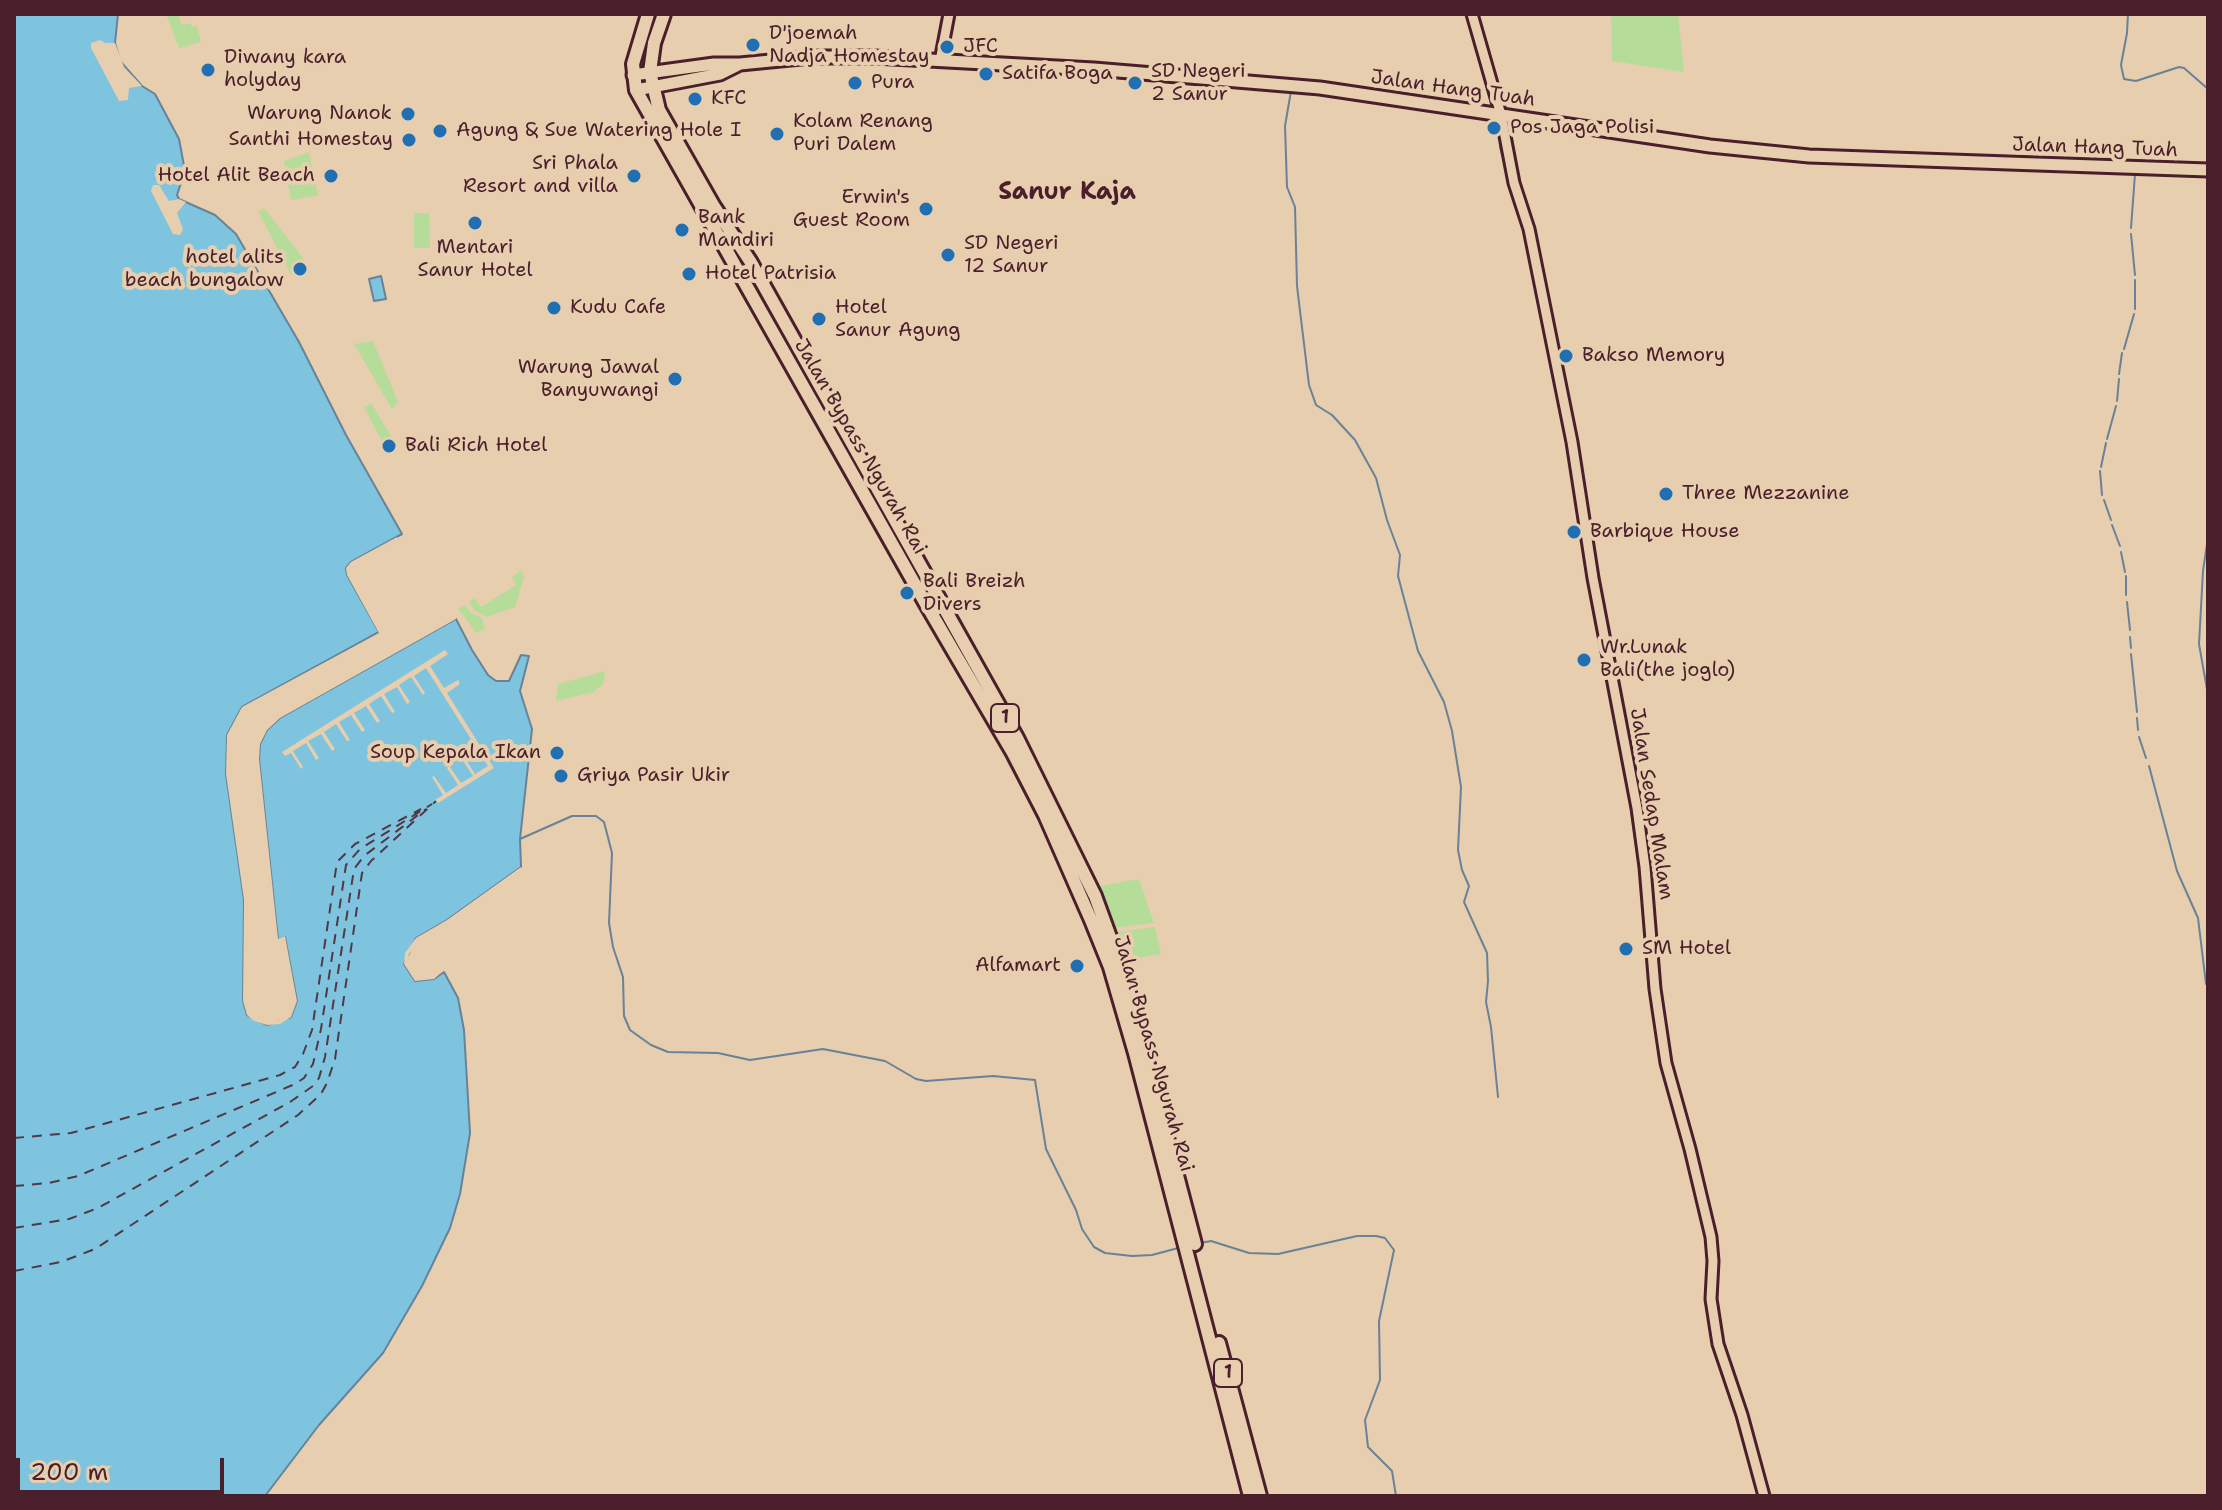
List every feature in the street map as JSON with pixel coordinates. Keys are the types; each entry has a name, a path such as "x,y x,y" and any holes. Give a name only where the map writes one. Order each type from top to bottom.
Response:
{"highway":[{"name":"Jalan Bypass Ngurah Rai","path":"648,14 637,49 633,75 636,90 700,191 750,261 1017,738 1095,896 1126,981 1182,1212 1260,1496"},
{"name":"Jalan Bypass Ngurah Rai","path":"664,14 654,43 650,72 665,122 788,359 1013,753 1072,872 1119,994 1182,1212"},
{"path":"788,359 800,351"},
{"name":"Jalan Bypass Ngurah Rai","path":"1192,1250 1250,1496"}],"main road":[{"name":"Jalan Hang Tuah","path":"633,75 714,64 811,57 1094,69 1281,84 1710,146 1809,156 2208,170"},
{"name":"Jalan Hang Tuah","path":"636,90 720,74 740,64"}],"street":[{"path":"940,61 949,14"},
{"name":"Jalan Sedap Malam","path":"1472,14 1529,229 1572,442 1593,578 1632,780 1645,867 1658,1013 1666,1063 1711,1237 1711,1299 1715,1328 1764,1496"}],"green space":[{"path":"166,14 178,14 182,25 190,23 192,27 197,26 201,42 179,48"},
{"path":"1611,14 1678,14 1684,72 1612,61"},
{"path":"309,152 318,195 291,200 284,161"},
{"path":"264,208 303,258 303,269 291,275 258,211"},
{"path":"414,213 429,213 430,248 414,248"},
{"path":"373,341 398,402 392,409 354,344"},
{"path":"371,403 392,438 383,443 364,407"},
{"path":"521,570 524,577 515,607 487,617 474,610 469,602 475,598 481,607 516,585 512,577"},
{"path":"465,605 471,613 482,618 485,629 476,633 458,608"},
{"path":"605,671 604,683 594,692 556,701 558,684"},
{"path":"1139,879 1154,923 1111,928 1095,887"},
{"path":"1155,927 1161,954 1120,961 1110,933"}],"water":[{"path":"14,14 118,14 115,43 120,61 142,86 155,94 179,139 185,171 177,195 179,199 215,215 236,234 299,342 346,435 402,534 351,562 346,568 379,632 242,707 227,735 226,774 244,900 243,1001 247,1015 267,1025 291,1017 297,1001 285,937 278,940 259,759 260,744 267,730 280,718 456,619 488,675 496,681 509,681 521,655 529,656 520,691 532,729 520,839 521,867 447,920 416,938 404,964 415,981 434,979 444,972 458,998 464,1030 470,1133 460,1194 450,1228 422,1286 383,1353 319,1425 265,1496 14,1496"},
{"path":"381,276 386,299 374,301 369,279"}],"pier":[{"path":"100,40 115,43 124,67 142,86 129,88 128,100 119,101 91,48 91,43"},
{"path":"153,185 159,185 169,201 179,199 186,202 177,213 183,229 180,235 173,234 151,191"},
{"path":"397,537 399,541 350,569 383,631 382,635 245,710 231,736 230,773 248,900 247,1001 250,1012 256,1017 267,1021 279,1020 288,1014 293,1001 282,942 277,944 274,940 255,759 256,742 263,727 278,714 454,615 456,619 280,718 267,730 260,744 278,939 285,936 297,1001 291,1017 280,1024 267,1025 247,1015 243,1001 244,900 226,774 227,735 242,707 379,633 346,568 351,562"},
{"path":"445,650 448,654 430,666 444,688 458,680 460,684 447,693 494,768 438,803 435,800 443,795 432,777 446,793 458,785 447,768 449,766 461,783 473,776 462,759 464,757 475,774 488,766 426,668 414,676 425,693 423,695 411,677 399,685 410,702 407,704 397,687 384,694 395,712 392,713 381,696 369,704 380,721 377,723 366,706 354,713 365,730 362,732 351,715 339,722 350,740 347,741 336,724 324,732 335,749 332,751 321,734 308,741 319,758 316,760 306,743 293,751 303,767 301,769 291,753 285,756 282,752"},
{"path":"521,867 521,872 450,923 419,941 409,954 408,963 418,977 432,976 446,968 434,979 415,981 404,964 405,953 416,938 447,920"}],"waterway":[{"path":"2128,14 2121,65 2124,79 2136,81 2179,67 2208,89"},
{"path":"935,55 941,31"},
{"path":"1243,76 1265,78"},
{"path":"1291,91 1285,126 1287,187 1295,207 1297,286 1309,385 1316,405 1332,415 1355,440 1376,478 1400,555 1398,576 1418,651 1444,702 1452,731 1461,787 1458,850 1469,886 1464,902 1487,953 1486,1002 1498,1097"},
{"path":"1499,127 1500,147 1512,190"},
{"path":"2131,228 2135,174"},
{"path":"1524,227 1572,472"},
{"path":"2131,234 2135,275"},
{"path":"2135,280 2135,309"},
{"path":"2124,349 2134,314"},
{"path":"2119,374 2122,353"},
{"path":"2117,401 2119,379"},
{"path":"2107,439 2116,406"},
{"path":"2101,467 2106,443"},
{"path":"2100,471 2102,495"},
{"path":"2104,500 2111,520"},
{"path":"2112,525 2120,546"},
{"path":"2208,537 2199,644 2208,695"},
{"path":"1583,541 1592,594"},
{"path":"2121,552 2125,572"},
{"path":"2126,576 2126,595"},
{"path":"2127,602 2130,630"},
{"path":"2130,637 2131,648"},
{"path":"2131,654 2137,712"},
{"path":"1609,687 1627,781 1643,897"},
{"path":"2137,718 2138,730"},
{"path":"2139,737 2146,758"},
{"path":"2149,766 2177,871 2198,918 2206,984"},
{"path":"520,839 572,816 596,816 604,822 612,853 609,923 623,977 624,1016 630,1030 651,1045 668,1052 718,1053 750,1060 823,1049 885,1061 916,1079 926,1081 993,1076 1035,1080 1046,1149 1082,1229 1094,1247 1105,1253 1132,1256 1152,1255 1182,1247"},
{"path":"1644,916 1649,990 1661,1064 1684,1146"},
{"path":"1686,1153 1691,1172"},
{"path":"1695,1190 1705,1232"},
{"path":"1200,1243 1211,1241 1249,1253 1278,1254 1357,1236 1385,1238 1394,1250 1379,1321 1380,1380 1365,1420 1368,1447 1392,1471 1396,1496"},
{"path":"1706,1240 1708,1250"},
{"path":"1708,1257 1706,1300 1710,1331 1745,1444"},
{"path":"1747,1451 1758,1496"}],"ferry route":[{"path":"14,1271 61,1262 95,1249 298,1115 321,1094 335,1059 362,873 436,801"},
{"path":"14,1186 49,1183 78,1176 304,1078 313,1064 321,1029 346,865 360,849 432,804"},
{"path":"14,1138 71,1133 280,1075 295,1067 312,1030 337,862 355,844 421,809"},
{"path":"14,1228 69,1219 98,1208 290,1102 313,1086 319,1078 325,1057 354,869 364,856 426,809"}],"place":[{"name":"D'joemah Nadja Homestay","path":"753,45"},
{"name":"JFC","path":"947,47"},
{"name":"Diwany kara holyday","path":"208,70"},
{"name":"Satifa Boga","path":"986,74"},
{"name":"Pura","path":"855,83"},
{"name":"SD Negeri 2 Sanur","path":"1135,83"},
{"name":"KFC","path":"695,99"},
{"name":"Warung Nanok","path":"408,114"},
{"name":"Pos Jaga Polisi","path":"1494,128"},
{"name":"Agung & Sue Watering Hole I","path":"440,131"},
{"name":"Kolam Renang Puri Dalem","path":"777,134"},
{"name":"Santhi Homestay","path":"409,140"},
{"name":"Hotel Alit Beach","path":"331,176"},
{"name":"Sri Phala Resort and villa","path":"634,176"},
{"name":"Erwin's Guest Room","path":"926,209"},
{"name":"Mentari Sanur Hotel","path":"475,223"},
{"name":"Bank Mandiri","path":"682,230"},
{"name":"SD Negeri 12 Sanur","path":"948,255"},
{"name":"hotel alits beach bungalow","path":"300,269"},
{"name":"Hotel Patrisia","path":"689,274"},
{"name":"Kudu Cafe","path":"554,308"},
{"name":"Hotel Sanur Agung","path":"819,319"},
{"name":"Bakso Memory","path":"1566,356"},
{"name":"Warung Jawal Banyuwangi","path":"675,379"},
{"name":"Bali Rich Hotel","path":"389,446"},
{"name":"Three Mezzanine","path":"1666,494"},
{"name":"Barbique House","path":"1574,532"},
{"name":"Bali Breizh Divers","path":"907,593"},
{"name":"Wr.Lunak Bali(the joglo)","path":"1584,660"},
{"name":"Soup Kepala Ikan","path":"557,753"},
{"name":"Griya Pasir Ukir","path":"561,776"},
{"name":"SM Hotel","path":"1626,949"},
{"name":"Alfamart","path":"1077,966"}],"district":[{"name":"Sanur Kaja","path":"1067,193"}]}
